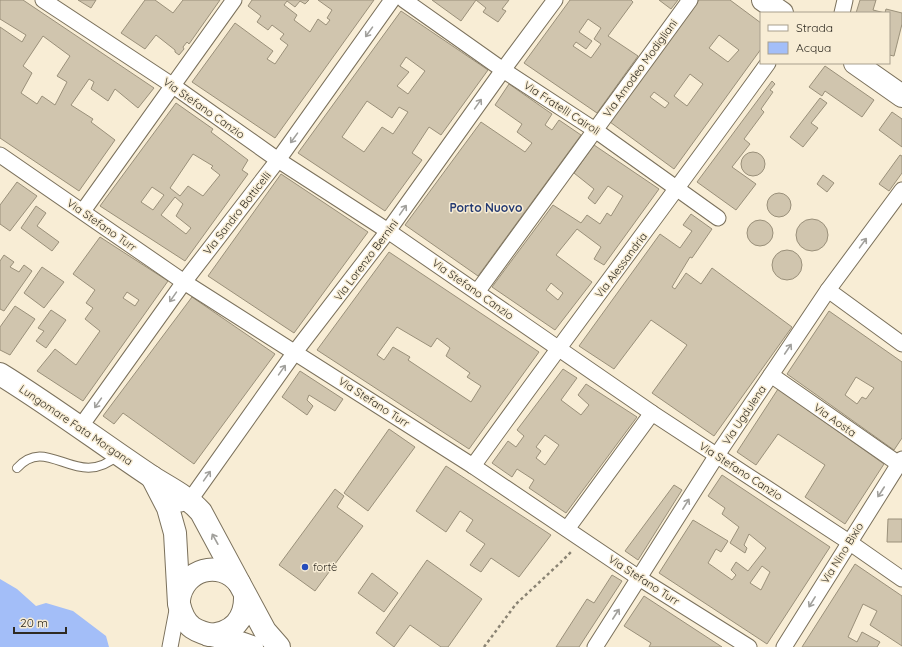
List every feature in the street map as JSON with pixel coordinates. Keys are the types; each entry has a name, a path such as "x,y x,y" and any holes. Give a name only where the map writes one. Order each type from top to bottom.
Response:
{"main road":[{"path":"763,0 781,12"},
{"path":"856,64 902,96"},
{"name":"Lungomare Fata Morgana","path":"0,374 81,426 152,477 190,500 201,512 265,631 279,647"},
{"path":"152,477 168,508 175,533 179,604 181,614 187,624 196,631 224,636 252,647"},
{"path":"179,604 180,592 185,582 193,574 203,570 215,569 225,571 234,577 243,590 245,606 242,616 224,636"}],"street":[{"name":"Via Stefano Canzio","path":"43,0 172,86 278,160 388,231 652,413 849,542 902,579"},
{"path":"83,211 234,0"},
{"name":"Via Sandro Botticelli","path":"81,426 184,282 278,160 392,0"},
{"name":"Via Fratelli Cairoli","path":"404,0 503,70 595,130 718,218"},
{"name":"Via Lorenzo Bernini","path":"190,500 295,352 388,231 555,0"},
{"name":"Via Amodeo Modigliani","path":"477,292 690,0"},
{"path":"842,12 844,0"},
{"name":"Via Alessandria","path":"473,466 557,348 678,189 767,64"},
{"name":"Via Stefano Turr","path":"0,155 184,282 473,466 639,578 749,647"},
{"name":"Via Ugdulena","path":"595,647 717,455 828,290 902,190"},
{"path":"828,290 902,344"},
{"name":"Via Aosta","path":"771,375 900,462"},
{"path":"567,529 652,413"},
{"name":"Via Nino Bixio","path":"784,647 900,462"},
{"path":"168,508 190,500"},
{"path":"170,647 179,604"}],"lane":[{"path":"17,468 29,458 37,456 45,456 76,467 100,466 108,464 119,453"}],"path":[{"path":"484,647 516,604 560,563 581,539"}],"water":[{"path":"0,579 17,589 36,606 46,603 73,611 106,636 109,647 0,647"}],"building":[{"path":"0,0 23,0 154,88 138,108 115,89 108,101 91,89 94,82 89,79 71,105 93,119 91,122 115,140 79,191 0,138 0,27 22,42 26,35 0,19","holes":["43,36 70,56 57,76 67,82 55,105 42,96 37,104 21,93 32,73 23,66"]},
{"path":"78,0 96,0 91,8"},
{"path":"145,0 155,0 173,13 183,0 220,0 189,44 187,42 183,47 184,49 179,55 156,35 145,49 121,33"},
{"path":"252,0 309,0 305,4 300,1 295,7 287,1 284,5 297,15 294,20 310,32 318,19 326,25 330,20 327,18 332,10 318,0 374,0 275,138 192,82 235,23 273,51 267,59 275,64 288,45 280,39 284,34 272,25 268,30 257,22 261,16 248,6"},
{"path":"432,0 476,0 461,21"},
{"path":"476,0 509,0 502,9 506,11 498,22 483,12 486,8"},
{"path":"570,0 631,0 633,2 608,36 638,56 597,113 524,63","holes":["588,19 601,28 594,39 601,44 591,58 573,46 576,42 586,49 592,41 579,32"]},
{"path":"659,0 678,0 671,9"},
{"path":"699,0 730,0 760,22 760,50 674,169 610,122","holes":["719,35 739,50 728,62 709,48","690,74 703,84 687,106 674,96","654,92 669,103 665,108 650,97"]},
{"path":"860,0 876,0 873,10 881,12 856,12"},
{"path":"886,9 902,13 902,24 894,56 890,55 890,12 885,12"},
{"path":"401,11 488,70 441,135 429,127 412,153 422,160 385,211 298,153","holes":["406,57 425,71 408,94 397,86 409,72 400,66","367,101 392,118 399,107 408,112 393,134 382,127 364,152 342,137"]},
{"path":"825,66 874,100 862,117 825,91 822,96 809,87"},
{"path":"772,81 775,84 770,90 773,92 761,109 764,112 744,139 750,144 732,167 756,184 736,210 697,182"},
{"path":"509,84 552,114 545,125 552,130 559,120 581,135 478,276 405,225 481,122 525,152 532,143 517,132 522,124 495,105"},
{"path":"820,98 827,103 811,123 818,128 803,147 790,137"},
{"path":"176,103 213,129 211,132 248,160 242,170 248,174 185,261 100,206","holes":["193,154 213,166 211,168 220,175 203,196 188,186 180,196 170,188","152,187 164,195 153,210 141,202","175,197 183,204 176,216 191,228 186,234 161,215"]},
{"path":"892,112 902,119 902,147 879,130"},
{"path":"594,145 659,189 604,265 594,259 601,247 577,229 556,255 592,282 555,330 492,287 553,205 581,223 587,215 600,224 607,213 611,216 623,196 608,186 595,204 588,198 594,189 574,173","holes":["551,283 563,293 558,300 546,290"]},
{"path":"753,152 761,156 765,164 761,172 753,176 745,172 741,164 745,156"},
{"path":"900,155 902,156 902,173 889,191 879,184"},
{"path":"281,174 368,232 294,333 208,276"},
{"path":"823,175 834,183 827,192 817,184"},
{"path":"17,182 37,196 10,231 0,224 0,205"},
{"path":"779,193 787,197 791,205 787,213 779,217 771,213 767,205 771,197"},
{"path":"36,206 46,213 37,226 59,242 52,251 21,228"},
{"path":"691,214 712,229 692,258 690,257 672,287 675,289 686,273 701,284 712,268 792,327 714,436 652,393 687,345 651,320 614,369 579,346 660,234 680,248 692,231 683,225"},
{"path":"809,219 815,219 825,226 828,235 827,241 821,248 815,251 809,251 799,244 796,238 796,232 803,222"},
{"path":"760,220 769,224 773,233 769,242 760,246 751,242 747,233 751,224"},
{"path":"100,237 168,281 83,401 37,371 55,349 76,365 100,331 85,319 93,308 86,303 95,290 73,274","holes":["127,292 139,300 135,306 123,298"]},
{"path":"787,250 798,254 802,265 798,276 787,280 776,276 772,265 776,254"},
{"path":"389,252 539,352 469,449 317,350","holes":["397,327 431,347 437,338 450,348 446,356 470,373 467,377 481,386 471,402 408,360 410,357 393,347 384,360 377,355"]},
{"path":"4,255 14,262 10,267 19,272 24,265 32,271 4,311 0,309 0,261"},
{"path":"42,267 64,282 44,308 24,293"},
{"path":"192,297 275,354 194,464 123,413 114,424 103,416"},
{"path":"15,306 35,319 10,355 0,350 0,327"},
{"path":"51,310 66,320 46,348 36,341 44,331 38,328"},
{"path":"829,311 902,362 902,438 894,450 787,374","holes":["856,377 874,388 866,399 862,397 857,404 845,395"]},
{"path":"563,369 577,378 561,400 581,415 589,405 578,395 586,384 637,417 566,513 529,488 534,480 517,469 512,477 492,463 508,441 516,447 524,436 517,430","holes":["545,435 559,445 545,465 536,458 541,451 536,447"]},
{"path":"300,371 343,399 335,411 309,395 307,400 313,406 307,415 282,397"},
{"path":"778,389 884,464 845,524 805,497 825,465 778,434 756,465 737,452"},
{"path":"389,429 415,447 368,511 344,493"},
{"path":"446,466 551,535 519,577 491,558 481,572 470,565 485,544 466,531 473,520 460,511 446,532 416,511"},
{"path":"722,475 830,547 767,644 659,573 693,520 728,541 721,552 716,549 708,563 732,580 736,575 731,570 736,562 748,571 766,548 749,534 744,545 747,548 745,553 730,543 739,527 722,514 725,508 708,496","holes":["762,566 770,572 761,590 750,583"]},
{"path":"674,485 682,490 638,560 625,551"},
{"path":"335,489 344,496 337,507 363,526 315,591 279,565"},
{"path":"888,519 902,519 902,542 887,542"},
{"path":"427,560 482,599 448,647 441,647 410,625 394,647 376,633"},
{"path":"855,564 902,596 902,646 870,625 877,611 863,604 848,637 857,642 862,632 880,642 877,647 802,647"},
{"path":"372,573 398,593 384,612 358,593"},
{"path":"612,575 622,581 579,647 556,647 587,599 594,603"},
{"path":"644,596 722,647 649,647 651,643 624,626"}],"place":[{"name":"fortè","path":"305,567"}],"district":[{"name":"Porto Nuovo","path":"486,208"}]}
